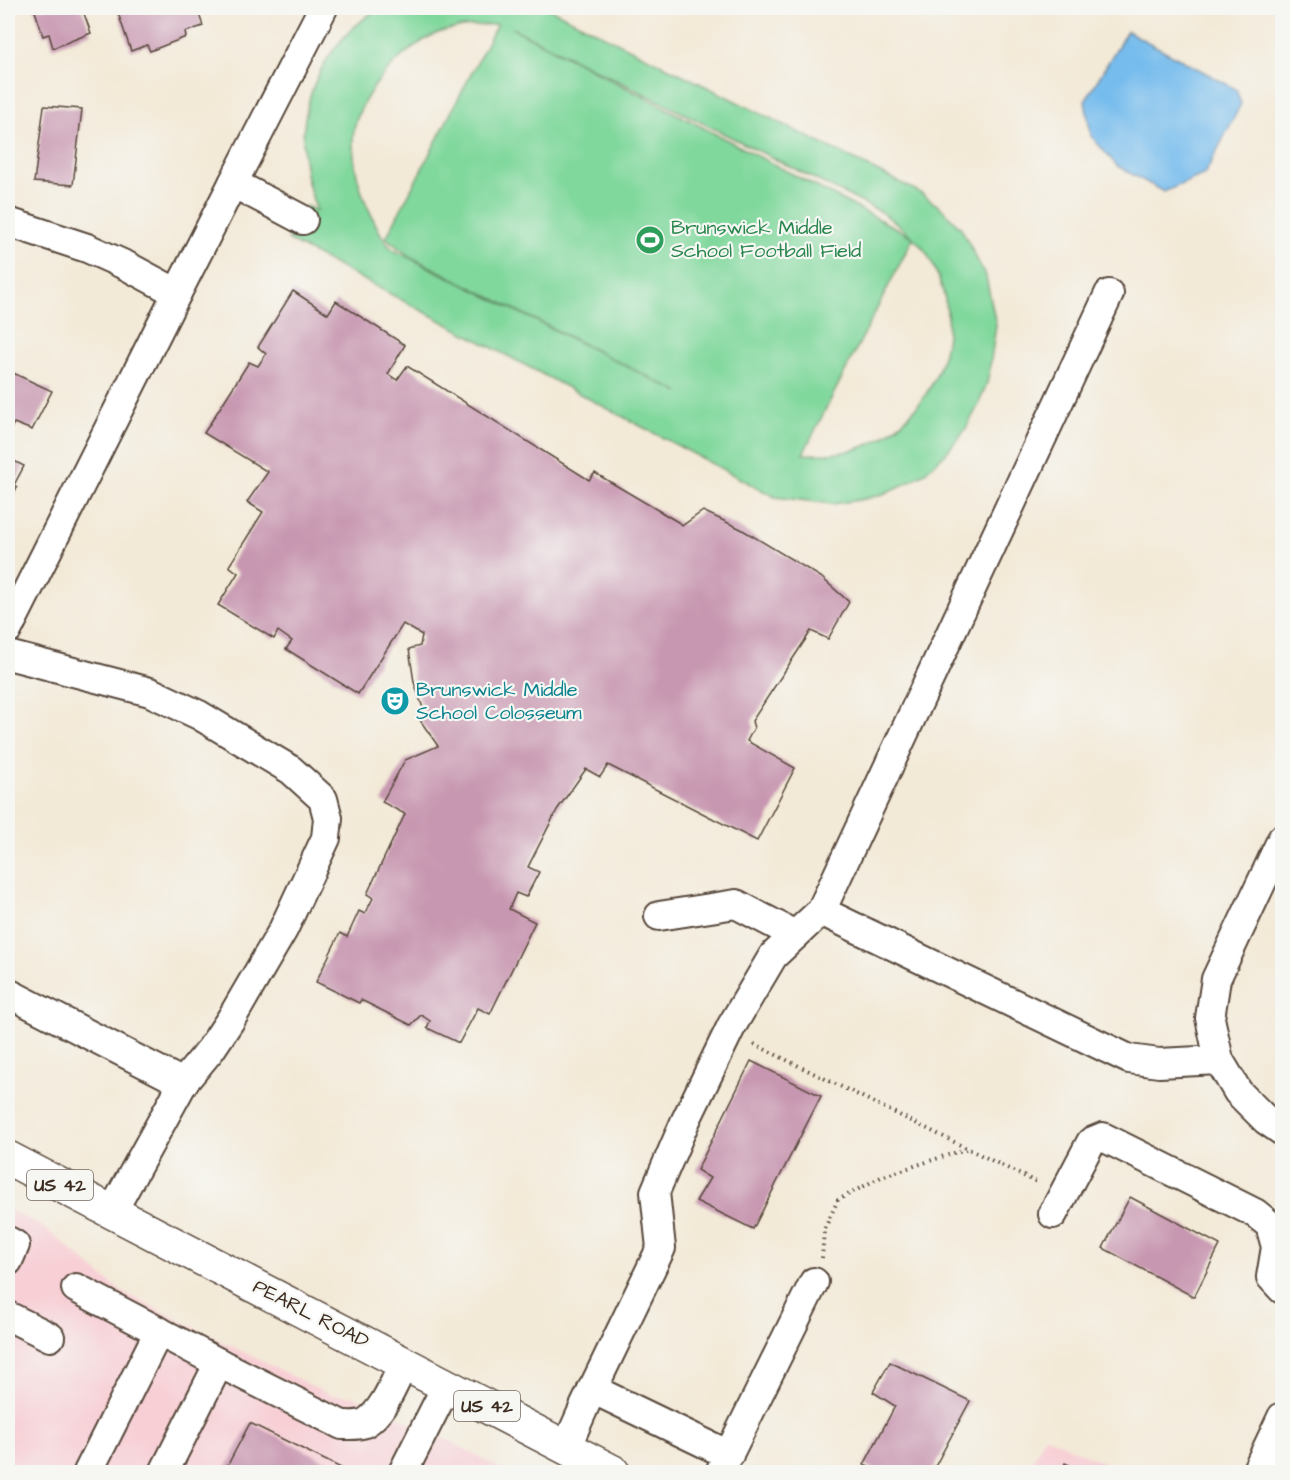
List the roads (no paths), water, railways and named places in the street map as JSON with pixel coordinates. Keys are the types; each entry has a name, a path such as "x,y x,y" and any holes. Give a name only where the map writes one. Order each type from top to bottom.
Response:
{"main road":[{"name":"PEARL ROAD","path":"8,1158 613,1473"}],"street":[{"path":"8,629 323,8"},
{"path":"233,183 303,220"},
{"path":"8,222 87,249 127,266 177,293"},
{"path":"566,1448 592,1389 661,1248 655,1192 685,1122 729,1031 773,956 821,911 1109,294"},
{"path":"8,655 150,692 199,714 291,770 323,799 328,818 326,838 283,930 211,1049 183,1083 112,1212"},
{"path":"1282,839 1216,979 1210,1018 1219,1060 1238,1092 1266,1120 1282,1131"},
{"path":"659,916 736,904 795,935"},
{"path":"821,911 1129,1059 1159,1063 1219,1060"},
{"path":"8,993 183,1083"},
{"path":"1058,1205 1091,1142 1103,1137 1255,1213 1270,1225 1276,1247 1270,1277 1282,1289"},
{"path":"8,1241 15,1245 8,1261"},
{"path":"592,1389 725,1464 814,1282"},
{"path":"76,1288 342,1425 354,1426 366,1422 384,1404 404,1363"},
{"path":"8,1316 50,1337"},
{"path":"88,1473 159,1331"},
{"path":"164,1473 219,1363"},
{"path":"403,1473 447,1385"},
{"path":"1258,1472 1282,1417"}],"water":[{"path":"1127,31 1236,89 1241,104 1205,174 1164,192 1117,166 1091,136 1085,101"}],"place":[{"name":"Brunswick Middle School Football Field","path":"650,240"},
{"name":"Brunswick Middle School Colosseum","path":"395,701"}]}
